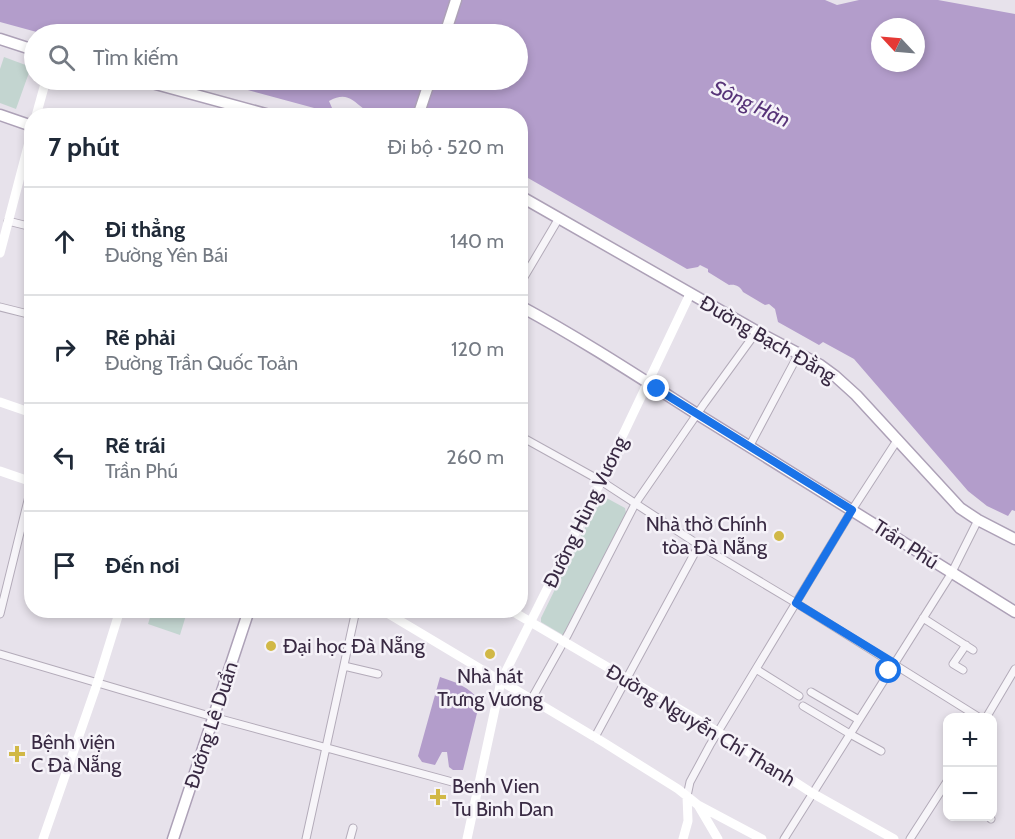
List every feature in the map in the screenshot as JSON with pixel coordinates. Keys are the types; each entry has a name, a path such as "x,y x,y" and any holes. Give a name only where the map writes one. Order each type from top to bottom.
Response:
{"main road":[{"path":"448,24 456,0"},
{"path":"0,39 24,47"},
{"path":"178,90 244,108"},
{"path":"421,108 427,90"},
{"path":"0,115 24,123"},
{"name":"Đường Bạch Đằng","path":"528,201 836,376 898,439 960,508 1015,539"},
{"name":"Trần Phú","path":"528,311 647,382 1015,612"},
{"name":"Đường Lê Duẩn","path":"173,839 246,618"}],"street":[{"path":"38,108 43,90"},
{"path":"0,253 24,161"},
{"path":"528,270 559,218"},
{"path":"8,221 24,225"},
{"name":"Đường Hùng Vương","path":"467,839 501,681 690,294"},
{"path":"0,307 24,313"},
{"path":"531,700 635,504 757,332"},
{"path":"749,447 798,354"},
{"path":"0,402 24,410"},
{"path":"683,839 688,821 687,796 690,782 852,510 898,439"},
{"path":"528,440 600,481 699,545 974,713"},
{"path":"0,471 24,480"},
{"path":"0,614 24,516"},
{"path":"784,839 951,574 978,520"},
{"path":"595,737 699,545"},
{"path":"43,839 118,618"},
{"path":"306,839 354,618"},
{"path":"395,618 595,737 698,805 762,839"},
{"name":"Đường Nguyễn Chí Thanh","path":"523,618 718,732 812,793 894,839"},
{"path":"923,618 973,650"},
{"path":"963,670 953,664 966,645"},
{"path":"0,654 213,717 478,789"},
{"path":"344,666 378,674"},
{"path":"756,669 799,696"},
{"path":"988,713 1015,669"},
{"path":"812,692 859,720"},
{"path":"803,706 881,751"},
{"path":"910,839 943,790"},
{"path":"698,805 718,839"},
{"path":"708,823 717,814"},
{"path":"350,839 353,828"}],"shaded area":[{"path":"4,57 24,64 24,87 16,109 0,103 0,69"},
{"path":"601,495 625,508 626,513 563,635 541,622 541,618"},
{"path":"150,618 185,618 180,635 148,624"}],"water":[{"name":"Sông Hàn","path":"0,0 825,0 837,5 859,0 938,0 1015,14 1015,511 1012,510 1008,516 987,506 968,491 854,359 823,342 819,345 778,322 775,309 769,304 765,305 737,286 729,285 708,272 708,269 700,265 687,269 528,178 528,108 363,108 348,98 340,97 329,101 332,108 314,108 248,90 528,90 528,24 24,24 24,29 0,22"},
{"path":"440,677 462,686 480,701 463,770 453,770 449,767 447,752 442,752 435,765 422,762 418,756"}],"place":[{"name":"Nhà thờ Chính tòa Đà Nẵng","path":"779,536"},
{"name":"Đại học Đà Nẵng","path":"271,646"},
{"name":"Nhà hát Trưng Vương","path":"490,654"},
{"name":"Bệnh viện C Đà Nẵng","path":"17,754"},
{"name":"Benh Vien Tu Binh Dan","path":"438,797"}],"route":[{"path":"657,389 852,510 796,603 894,663 889,671"}]}
